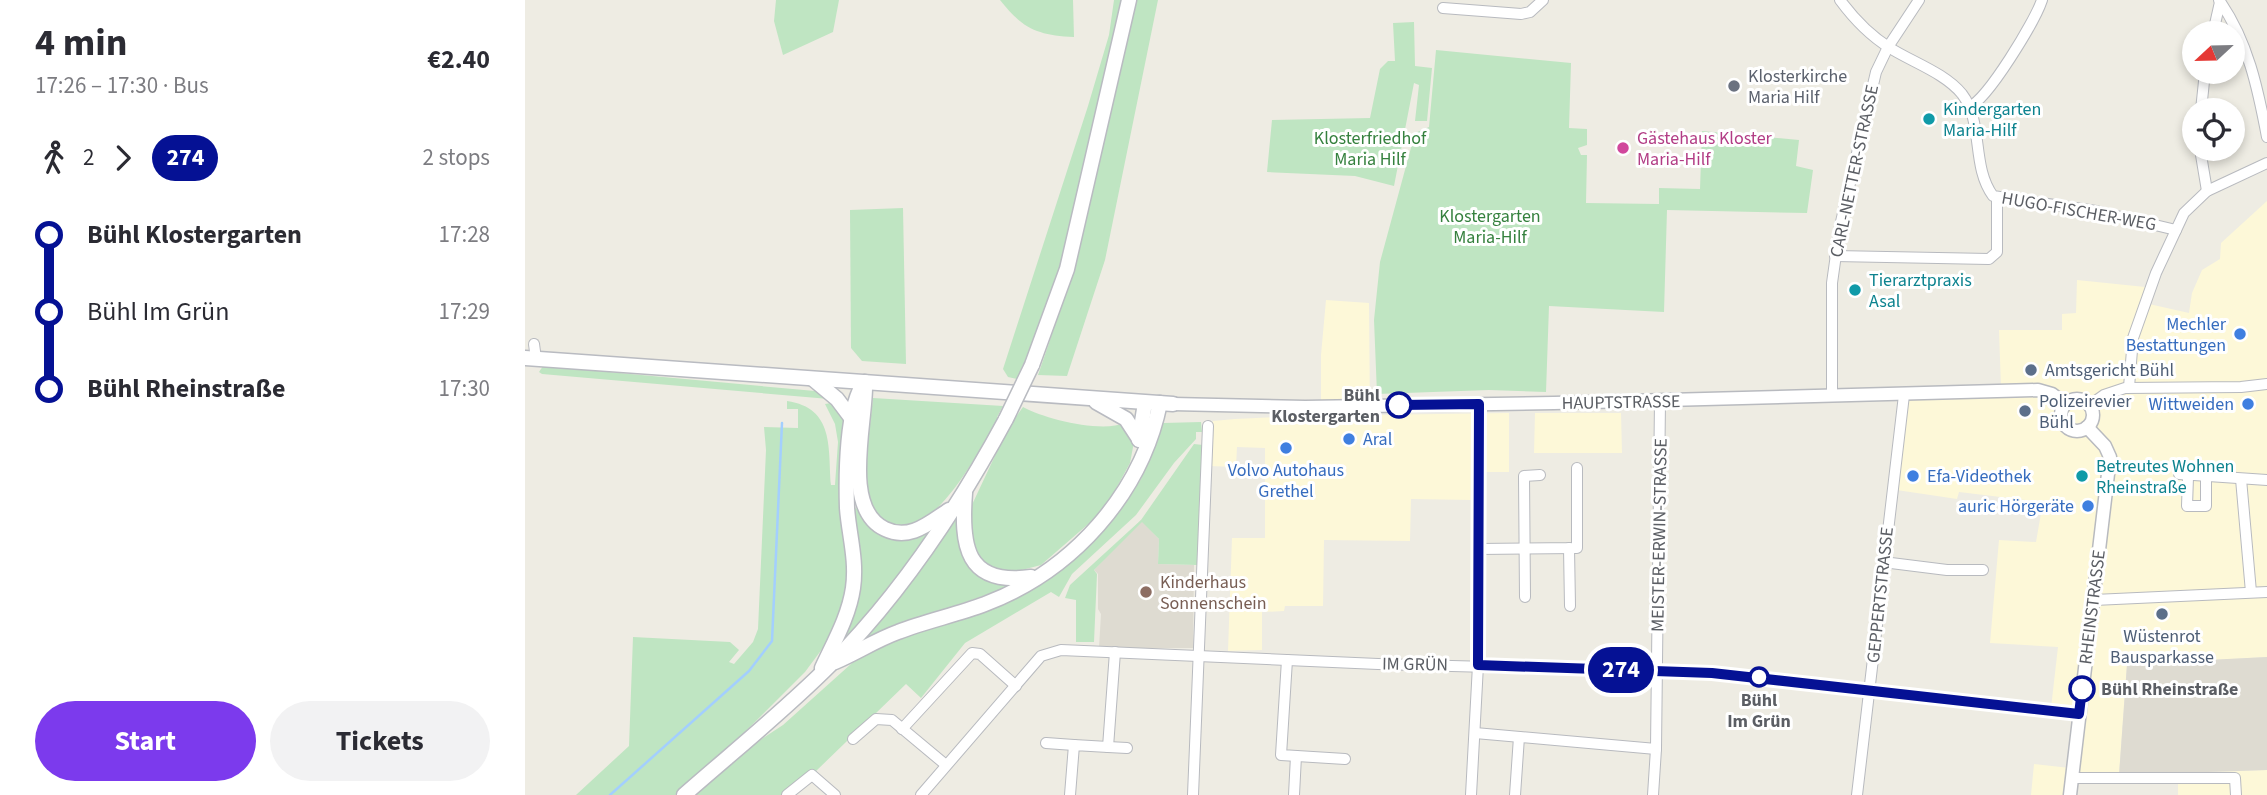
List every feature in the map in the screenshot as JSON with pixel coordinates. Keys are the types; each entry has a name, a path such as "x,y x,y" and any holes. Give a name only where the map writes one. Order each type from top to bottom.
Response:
{"main road":[{"path":"684,795 831,664 892,594 965,492 1006,419 1054,310 1070,256 1129,0"},
{"path":"531,354 813,379 1166,403 1139,466 1120,501 1092,533 1039,576 983,605 895,633 831,664"},
{"path":"813,379 837,399 852,419"},
{"path":"818,676 847,615 853,587 855,562 847,509 852,419 857,394 865,382"},
{"path":"865,382 859,486 866,512 876,525 893,533 908,533 923,528 957,504"},
{"path":"1089,398 1126,419 1139,439"},
{"path":"1139,466 1139,439 1145,403"},
{"path":"965,492 964,542 972,559 998,578 1039,576"}],"street":[{"path":"1443,8 1521,14 1529,12 1543,0"},
{"path":"1840,0 1857,22 1888,47 1957,89 1969,107 1983,97 2033,22 2042,0"},
{"name":"CARL-NETTER-STRASSE","path":"1832,396 1831,302 1835,256 1876,72 1888,47 1919,0"},
{"path":"2216,21 2220,1"},
{"path":"2220,1 2233,19 2246,51 2267,137"},
{"name":"HUGO-FISCHER-WEG","path":"1969,107 1982,173 1989,190 1997,198 2092,210 2176,230"},
{"path":"2202,161 2207,191"},
{"path":"2129,387 2133,338 2184,213 2207,191 2267,163"},
{"path":"1835,256 1989,259 1997,252 1997,198"},
{"name":"HAUPTSTRASSE","path":"1166,403 1305,407 1660,401 2038,390 2052,394 2065,404 2078,399 2090,405 2113,391 2129,387 2241,387 2267,384"},
{"name":"GEPPERTSTRASSE","path":"1857,795 1904,395"},
{"name":"MEISTER-ERWIN-STRASSE","path":"1653,795 1656,749 1660,401"},
{"path":"1471,795 1478,665 1479,404"},
{"path":"2065,404 2061,413 2067,427 2077,430 2087,427 2092,419 2090,405"},
{"path":"1193,795 1207,426"},
{"name":"RHEINSTRASSE","path":"2070,795 2110,457 2105,446 2087,427"},
{"path":"1478,549 1577,548 1577,468"},
{"path":"1525,597 1524,476 1540,475"},
{"path":"2206,478 2206,506 2187,506 2183,475 2267,480"},
{"path":"2241,479 2251,592"},
{"path":"1569,548 1570,606"},
{"path":"1883,562 1947,570 1983,570"},
{"path":"2094,600 2267,592"},
{"name":"IM GRÜN","path":"921,795 1016,685 1047,653 1061,650 1768,678 1870,692 2079,714"},
{"path":"1108,747 1115,652"},
{"path":"902,729 972,653 980,654 1016,685"},
{"path":"1287,660 1281,755 1345,759"},
{"path":"853,739 876,719 892,720 946,765"},
{"path":"1475,733 1656,749"},
{"path":"1515,795 1519,737"},
{"path":"1046,743 1127,748"},
{"path":"1070,795 1074,746"},
{"path":"1294,795 1296,755"},
{"path":"786,795 812,775 835,795"},
{"path":"2073,778 2235,778 2235,795"}],"shaded area":[{"path":"2267,201 2267,657 2127,665 2119,775 2078,775 2075,795 2031,795 2034,764 2070,768 2077,709 2051,708 2058,647 1990,643 1999,540 2036,542 2043,502 1959,492 1957,499 1890,489 1902,389 2001,388 1999,330 2062,330 2062,314 2076,313 2077,280 2155,288 2149,304 2189,313 2192,293 2202,270 2220,259 2221,243"},
{"path":"1326,300 1369,303 1370,415 1509,413 1509,472 1472,472 1472,500 1411,499 1410,541 1324,540 1323,606 1285,606 1284,611 1262,612 1262,650 1228,651 1232,538 1265,538 1265,448 1237,447 1236,467 1209,466 1211,425 1213,421 1235,419 1321,415 1321,355"},
{"path":"1535,413 1621,413 1622,453 1534,453"},
{"name":"Kinderhaus Sonnenschein","path":"1141,520 1159,539 1158,564 1194,565 1193,648 1099,648 1101,614 1098,609 1098,574 1094,570"},
{"path":"2267,657 2267,770 2119,775 2127,664"},
{"path":"2267,770 2267,795 2178,795 2178,773"}],"green space":[{"path":"776,0 839,0 833,32 783,55 774,21"},
{"path":"1000,0 1073,0 1074,37 1032,29 1016,18"},
{"path":"1114,0 1122,0 1082,186 1063,260 1044,317 1017,379 1008,377 1003,369 1088,106 1109,35"},
{"path":"1135,0 1158,0 1105,260 1067,376 1038,375 1080,237 1104,143"},
{"name":"Klosterfriedhof Maria Hilf","path":"1414,22 1415,66 1432,68 1427,121 1415,121 1419,85 1414,83 1394,186 1355,176 1267,172 1272,120 1370,118 1380,69 1388,61 1395,61 1393,23"},
{"name":"Klostergarten Maria-Hilf","path":"1436,50 1571,63 1569,128 1587,129 1587,145 1578,148 1581,155 1587,155 1586,203 1659,204 1659,188 1700,189 1702,131 1799,140 1796,166 1813,170 1807,213 1667,210 1664,312 1549,306 1546,392 1489,390 1377,394 1374,320 1380,262 1415,133 1429,127"},
{"path":"903,208 906,364 862,361 851,348 850,210"},
{"path":"543,366 815,391 825,394 829,399 542,374 539,372"},
{"path":"873,398 1003,406 997,417 999,419 955,488 925,519 909,527 893,527 874,517 863,486"},
{"path":"787,401 803,405 821,421 828,444 831,485 835,485 838,442 835,424 825,404 837,402 844,414 850,589 831,637 805,672 732,745 675,795 576,795 629,746 633,637 730,642 739,650 729,662 734,664 753,642 758,629 766,450 764,427 798,428 798,409 787,409"},
{"path":"1023,407 1073,423 1115,426 1125,423 1134,442 1130,463 1112,496 1094,519 1041,565 1006,574 987,566 972,547 970,509 1008,428"},
{"path":"1201,422 1202,432 1196,432 1196,439 1174,463 1136,515 1072,574 1059,597 1051,592 965,643 921,698 906,684 815,772 812,770 781,795 694,795 748,748 783,725 861,655 886,641 970,613 1089,543 1128,500 1141,479 1163,423"},
{"path":"1194,444 1203,445 1197,565 1158,564 1159,539 1142,522 1094,570 1097,574 1094,642 1076,642 1076,600 1065,598 1070,585 1141,520"},
{"path":"854,508 859,509 871,526 935,526 895,581 839,647"},
{"path":"960,512 958,534 962,548 1014,585 892,628 852,650"}],"waterway":[{"path":"610,795 749,671 772,641 782,423"}],"bus line":[{"name":"274","path":"1399,405 1479,404 1478,665 1712,673 2079,714 2082,689"}],"place":[{"name":"Klosterkirche Maria Hilf","path":"1734,86"},
{"name":"Kindergarten Maria-Hilf","path":"1929,119"},
{"name":"Gästehaus Kloster Maria-Hilf","path":"1623,148"},
{"name":"Tierarztpraxis Asal","path":"1855,290"},
{"name":"Mechler Bestattungen","path":"2240,334"},
{"name":"Amtsgericht Bühl","path":"2031,370"},
{"name":"Wittweiden","path":"2248,404"},
{"name":"Bühl Klostergarten","path":"1399,405"},
{"name":"Polizeirevier Bühl","path":"2025,411"},
{"name":"Aral","path":"1349,439"},
{"name":"Volvo Autohaus Grethel","path":"1286,448"},
{"name":"Efa-Videothek","path":"1913,476"},
{"name":"Betreutes Wohnen Rheinstraße","path":"2082,476"},
{"name":"auric Hörgeräte","path":"2088,506"},
{"name":"Kinderhaus Sonnenschein","path":"1146,592"},
{"name":"Wüstenrot Bausparkasse","path":"2162,614"},
{"name":"Bühl Im Grün","path":"1759,677"},
{"name":"Bühl Rheinstraße","path":"2082,689"}]}
